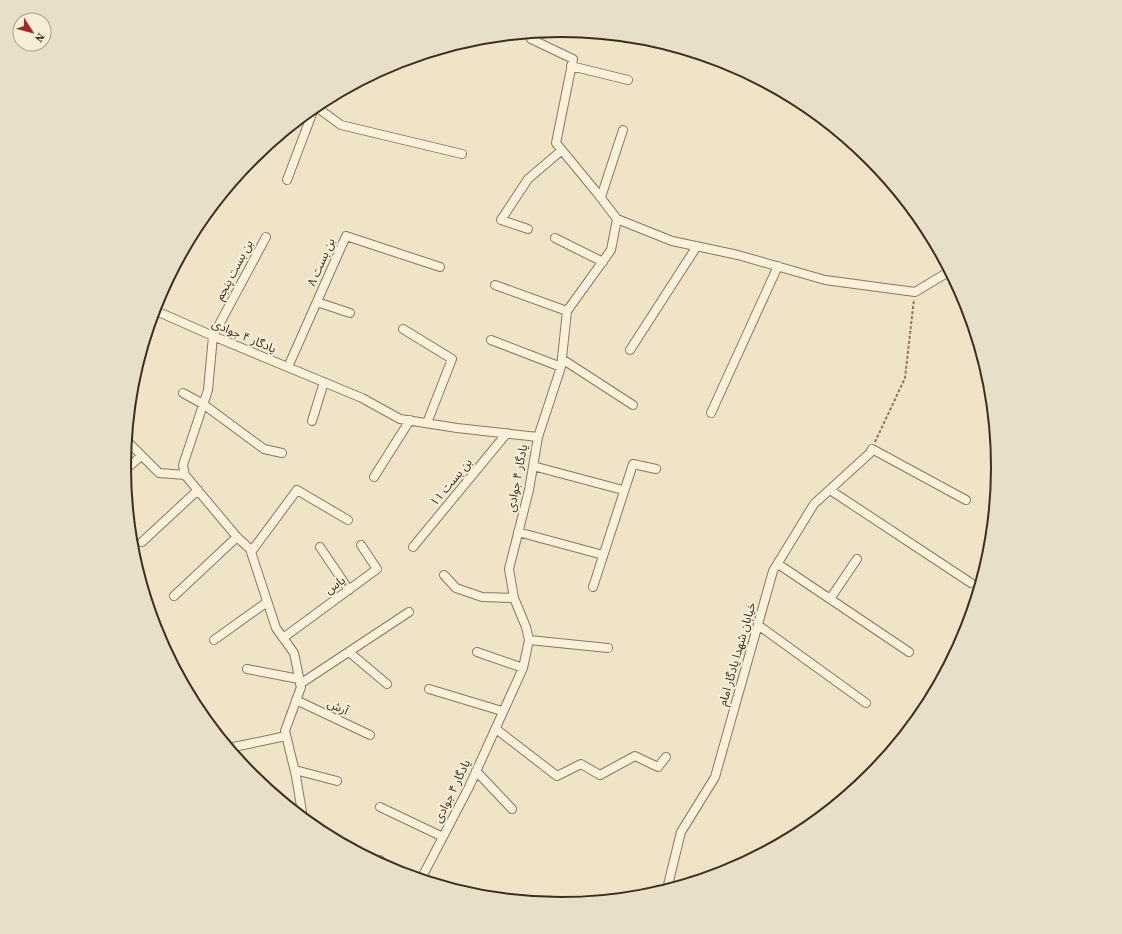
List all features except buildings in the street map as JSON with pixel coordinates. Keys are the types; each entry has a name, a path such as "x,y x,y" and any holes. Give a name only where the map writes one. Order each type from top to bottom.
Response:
{"street":[{"path":"531,38 573,59 556,143 617,218 672,241 738,255 825,280 915,292 945,274"},
{"path":"571,66 628,80"},
{"path":"321,110 341,125 462,154"},
{"path":"287,180 311,117"},
{"path":"601,197 623,130"},
{"path":"528,229 501,220 528,179 562,150"},
{"path":"538,437 561,363 566,311 611,250 617,218"},
{"name":"بن بست ۸","path":"288,367 346,236 440,267"},
{"name":"بن بست پنجم","path":"213,336 266,237"},
{"path":"556,238 602,262"},
{"path":"630,350 697,246"},
{"path":"711,413 778,266"},
{"path":"495,284 566,311"},
{"path":"317,302 350,313"},
{"name":"یادگار ۴ جوادی","path":"160,313 362,398 400,419 538,437 533,466 508,569 514,598 526,627 528,640 523,668 502,711 496,729 476,771 423,874"},
{"path":"403,329 452,359 427,423"},
{"path":"213,336 208,390 183,465 185,475 251,552 276,628 294,653 300,682 296,700 285,731 295,770 302,810"},
{"path":"491,340 561,363 633,405"},
{"path":"312,421 324,382"},
{"path":"183,393 203,404 264,449 282,453"},
{"path":"374,477 410,420"},
{"name":"بن بست ۱۱","path":"413,547 507,433"},
{"path":"132,447 159,473 185,475"},
{"path":"872,449 964,498"},
{"name":"خیابان شهدا یادگار امام","path":"668,883 681,832 716,777 773,571 814,504 870,453 872,449"},
{"path":"131,465 141,456"},
{"path":"592,587 633,464 656,469"},
{"path":"533,466 624,490"},
{"path":"142,542 198,490"},
{"path":"251,552 298,490 348,520"},
{"path":"830,490 971,583"},
{"path":"518,532 603,555"},
{"path":"174,596 237,537"},
{"name":"یاس","path":"283,638 377,569 361,545"},
{"path":"320,547 348,590"},
{"path":"830,599 857,559"},
{"path":"778,564 909,652"},
{"path":"444,575 456,588 482,597 514,598"},
{"path":"214,640 267,602"},
{"path":"247,669 300,682 349,652 409,612"},
{"path":"758,625 866,703"},
{"path":"528,640 608,648"},
{"path":"349,652 387,684"},
{"path":"477,652 523,668"},
{"path":"429,689 502,711"},
{"name":"آرش","path":"296,700 370,735"},
{"path":"496,729 557,776 581,764 600,775 635,756 658,766 666,757"},
{"path":"235,747 286,736"},
{"path":"295,770 337,781"},
{"path":"476,771 512,809"},
{"path":"380,807 443,836"}],"path":[{"path":"872,449 905,378 915,292"}]}
